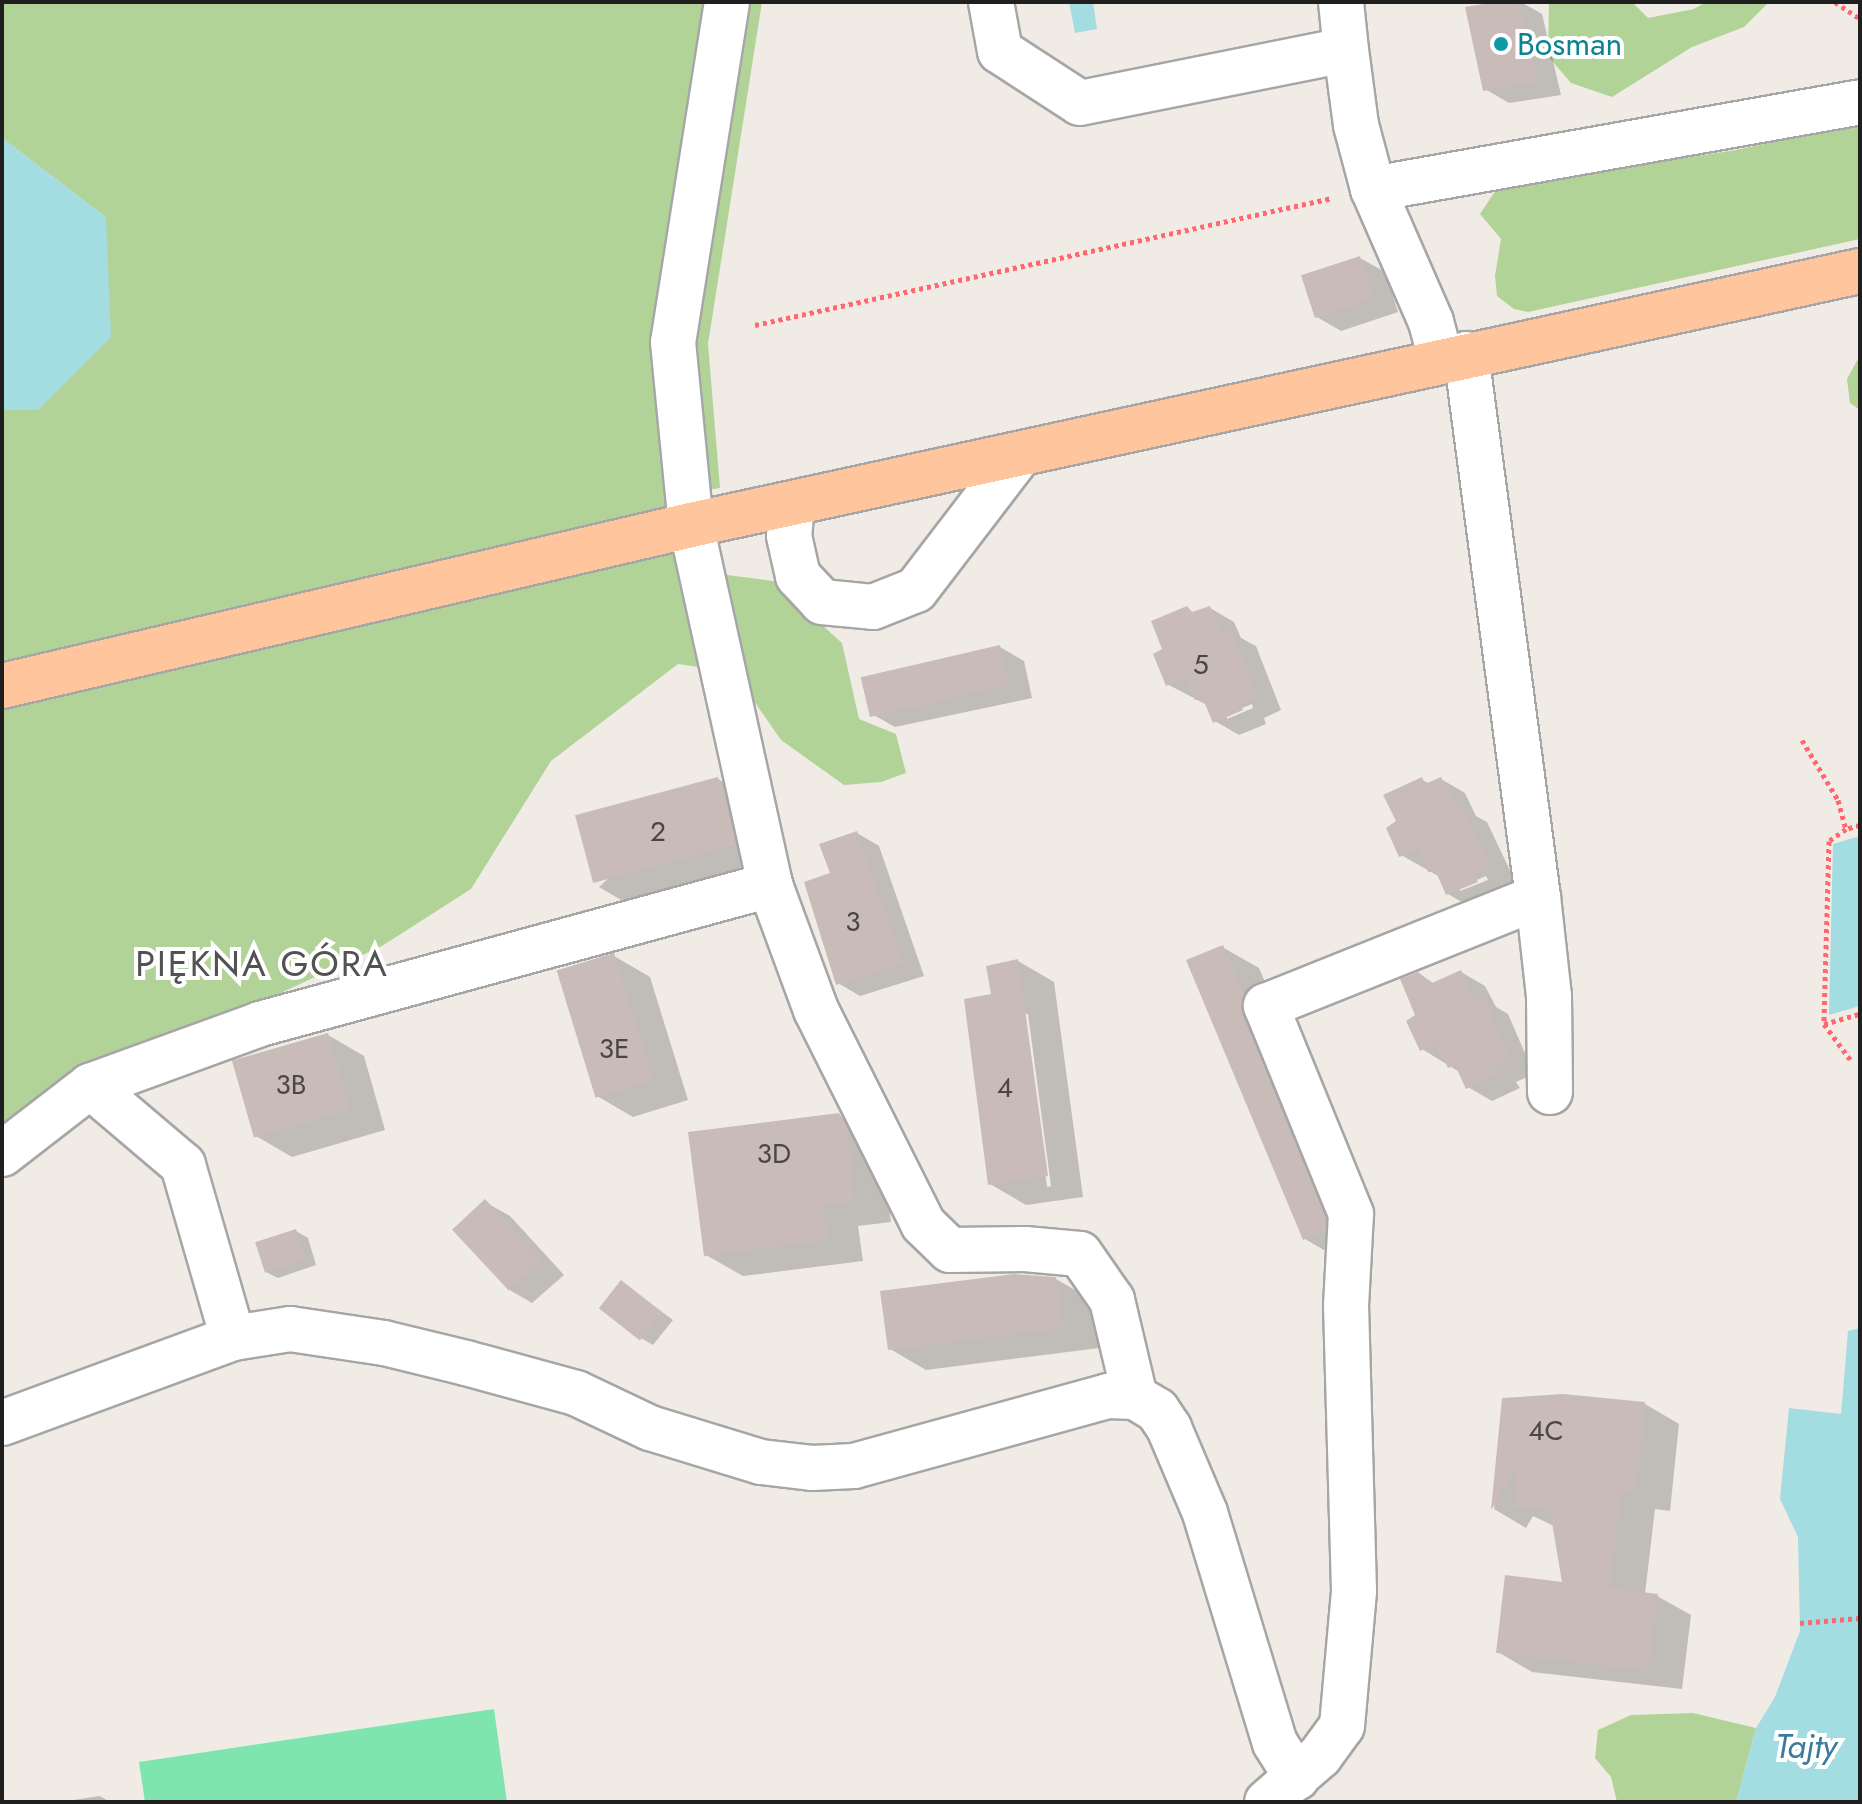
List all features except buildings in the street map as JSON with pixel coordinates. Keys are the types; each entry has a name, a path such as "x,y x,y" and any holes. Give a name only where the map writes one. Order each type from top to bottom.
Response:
{"main road":[{"path":"2,686 691,525 1860,271"}],"street":[{"path":"727,2 673,342 691,525 770,885 816,1010 923,1224 950,1250 1025,1249 1080,1254 1112,1300 1135,1397"},
{"path":"991,2 1000,51 1080,103 1346,50"},
{"path":"1341,2 1356,125 1373,189 1431,322 1453,357 1538,897 1549,996 1550,1092"},
{"path":"1373,189 1860,102"},
{"path":"792,504 789,536 798,576 822,602 873,607 916,590 1020,454"},
{"path":"2,1154 90,1086 260,1024 770,885"},
{"path":"1282,1790 1320,1756 1342,1726 1349,1672 1354,1591 1346,1337 1351,1214 1266,1006 1538,897"},
{"path":"90,1086 183,1165 233,1338"},
{"path":"2,1423 233,1338 290,1329 384,1343 576,1393 650,1428 761,1462 812,1468 854,1466 1108,1396 1135,1397 1157,1410 1169,1428 1199,1499 1275,1743 1282,1790"}],"path":[{"path":"1835,2 1860,19"},
{"path":"755,325 1373,189"},
{"path":"1802,740 1838,800 1846,829"},
{"path":"1852,1062 1824,1024 1829,841 1846,829 1860,825"},
{"path":"1824,1024 1860,1014"},
{"path":"1800,1623 1860,1618"}],"green space":[{"path":"2,2 762,2 708,344 720,488 667,496 680,569 773,581 842,643 859,719 896,734 906,773 881,782 844,785 781,740 734,672 678,664 551,761 471,889 382,946 2,1122 2,410 38,410 106,217 2,138"},
{"path":"1549,2 1632,2 1648,18 1694,9 1706,2 1769,2 1744,27 1692,47 1612,97 1571,83 1548,56"},
{"path":"1860,123 1860,239 1528,312 1514,309 1497,296 1495,276 1501,239 1480,214 1498,187 1736,150"},
{"path":"1860,355 1860,410 1850,403 1847,379"},
{"path":"494,1709 507,1802 145,1802 139,1762"},
{"path":"1693,1713 1756,1728 1736,1802 1617,1802 1611,1777 1595,1758 1598,1730 1631,1715"}],"water":[{"path":"1069,2 1093,2 1097,29 1075,33"},
{"path":"2,138 106,217 111,337 38,410 2,410"},
{"path":"1860,836 1860,1006 1829,1015 1833,844"},
{"name":"Tajty","path":"1860,1328 1860,1802 1736,1802 1756,1728 1775,1697 1800,1631 1798,1537 1780,1499 1789,1408 1841,1414 1848,1331"}],"place":[{"name":"Bosman","path":"1501,44"}],"district":[{"name":"PIĘKNA GÓRA","path":"262,964"}]}
